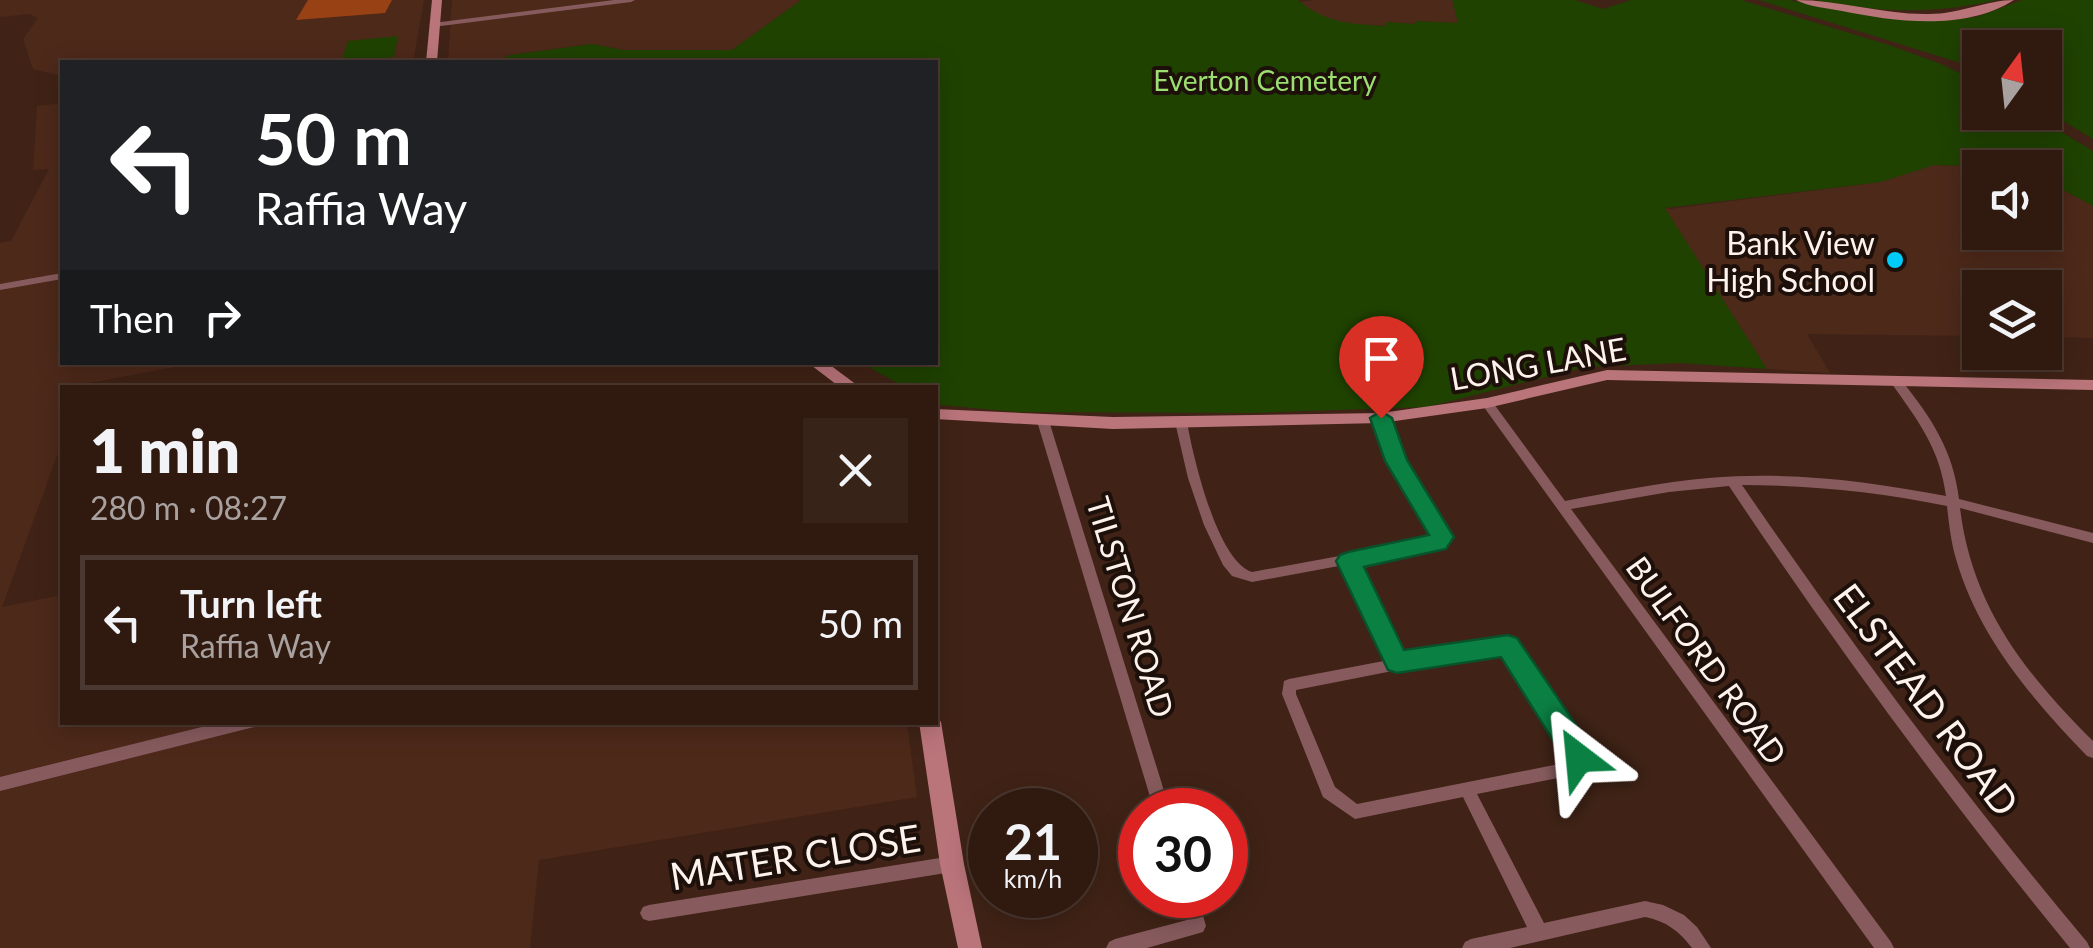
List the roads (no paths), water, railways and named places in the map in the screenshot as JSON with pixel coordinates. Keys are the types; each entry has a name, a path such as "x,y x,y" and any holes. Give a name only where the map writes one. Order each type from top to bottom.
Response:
{"street":[{"path":"432,60 437,0"},
{"path":"432,25 631,0"},
{"path":"1801,0 1862,12 1934,17 1990,8 2010,0"},
{"path":"0,287 60,276"},
{"path":"819,365 849,385"},
{"name":"LONG LANE","path":"938,414 1043,422 1381,418 1487,403 1607,375 1898,384 2093,385"},
{"path":"1898,384 1934,436 1947,468 1963,563 1989,619 2047,702 2093,751"},
{"name":"BULFORD ROAD","path":"1487,403 1885,948"},
{"path":"1181,422 1189,468 1214,530 1239,573 1252,577 1438,542 1442,537 1396,461 1381,418"},
{"name":"TILSTON ROAD","path":"1043,422 1155,788"},
{"path":"1560,506 1732,481 1810,481 1952,500 2093,538"},
{"name":"ELSTEAD ROAD","path":"1732,481 1832,631 1925,756 2081,948"},
{"path":"1348,561 1397,662"},
{"path":"1508,645 1576,747 1579,758 1563,770 1355,812 1330,792 1288,694 1289,684 1397,662 1508,645"},
{"path":"0,784 238,725"},
{"path":"930,725 952,864 970,948"},
{"path":"1467,790 1538,930"},
{"name":"MATER CLOSE","path":"649,913 952,864"},
{"path":"1471,948 1645,909 1666,911 1695,936 1702,948"},
{"path":"1121,947 1197,926 1195,918"}],"place":[{"name":"Bank View High School","path":"1895,260"}],"park label":[{"name":"Everton Cemetery","path":"1265,80"}]}
